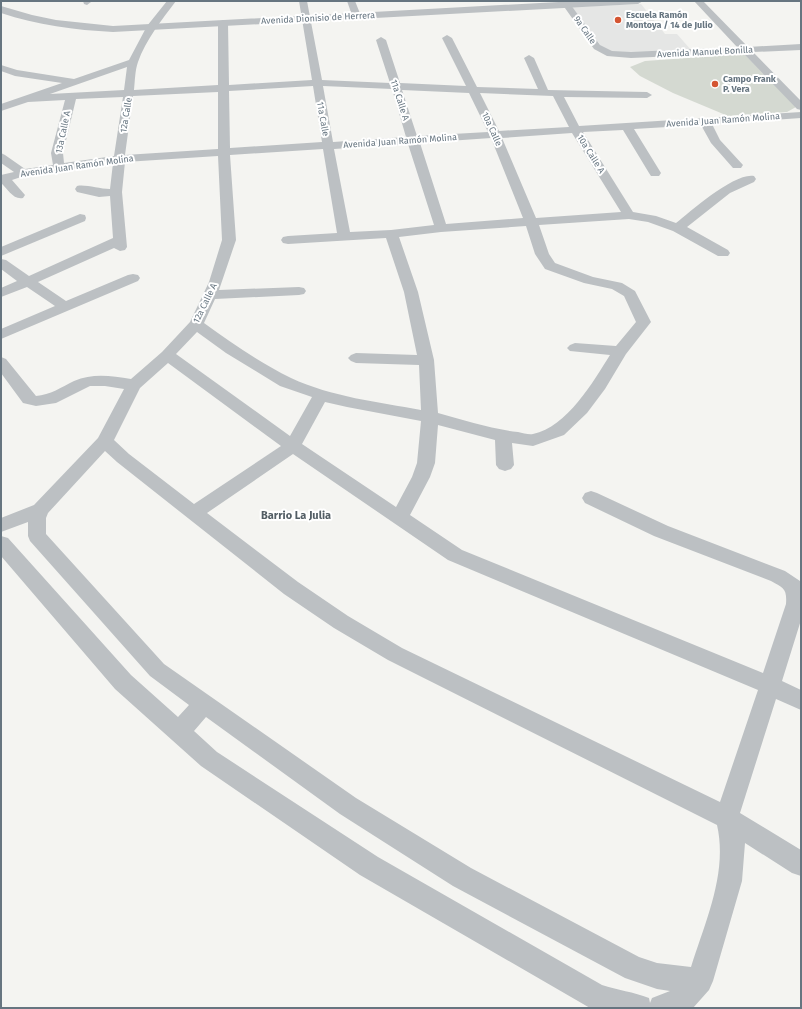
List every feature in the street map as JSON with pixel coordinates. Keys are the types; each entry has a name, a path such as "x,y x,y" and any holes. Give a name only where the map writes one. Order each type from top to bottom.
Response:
{"street":[{"name":"12a Calle","path":"26,282 119,244 116,192 119,158 134,62 152,26 166,6 172,1"},
{"name":"11a Calle","path":"303,1 344,236"},
{"path":"351,1 356,16"},
{"name":"Avenida Dionisio de Herrera","path":"1,9 21,16 54,24 79,28 113,29 565,3 638,1"},
{"path":"698,1 801,107"},
{"name":"9a Calle","path":"565,3 597,47 610,54"},
{"name":"12a Calle A","path":"1,525 40,510 104,441 134,385 167,355 196,324 216,282 229,240 224,152 223,23"},
{"name":"10a Calle","path":"447,38 496,136 531,222 542,254 550,266 589,280 617,286 630,294 644,322 620,351"},
{"name":"11a Calle A","path":"381,40 441,228"},
{"name":"Avenida Manuel Bonilla","path":"610,54 631,55 801,47"},
{"name":"10a Calle A","path":"529,58 629,215"},
{"path":"1,108 134,62"},
{"path":"1,68 15,73 76,82"},
{"path":"25,100 224,87 317,83 647,95"},
{"name":"13a Calle A","path":"59,167 57,153 71,97"},
{"name":"Avenida Juan Ramón Molina","path":"2,179 23,173 119,158 496,136 801,115"},
{"path":"705,121 715,141 737,165"},
{"path":"626,126 654,173"},
{"path":"1,157 23,173"},
{"path":"2,179 19,195"},
{"path":"678,228 726,190 750,179"},
{"path":"81,189 99,193 116,192"},
{"path":"288,240 391,234 441,228 629,215 651,219 678,228 723,253"},
{"path":"1,252 80,218"},
{"path":"391,234 411,292 426,360 430,417 426,463 421,477 400,517"},
{"path":"1,263 26,282 64,306"},
{"path":"1,334 133,278"},
{"path":"1,293 26,282"},
{"path":"210,295 299,291"},
{"path":"196,324 231,350 286,382 321,395 347,402 430,417 503,436 533,440 558,430 581,408 599,385 620,351 575,348"},
{"path":"167,355 293,446 455,555 771,686 801,700"},
{"path":"356,358 426,360"},
{"path":"1,362 29,399 35,402 44,401 87,382 98,381 134,385"},
{"path":"194,513 293,446 321,395"},
{"path":"503,436 505,465"},
{"path":"104,441 123,458 291,588 341,622 395,654 727,818 801,864"},
{"path":"591,498 661,531 792,583 797,591 796,604 771,686 727,818 733,842 730,881 700,980 683,999 662,1008"},
{"path":"40,510 37,518 37,536 157,670 348,806 462,877 634,969 657,976 700,980"},
{"path":"1,543 123,682 209,759 369,866 596,997 629,1007 639,1008"},
{"path":"179,732 204,703"}],"shaded area":[{"name":"Escuela Ramón Montoya / 14 de Julio","path":"641,4 665,34 677,34 691,50 627,54 604,50 572,7"},
{"name":"Campo Frank P. Vera","path":"744,54 796,107 787,112 728,116 673,93 640,76 630,67 645,61"}],"place":[{"name":"Escuela Ramón Montoya / 14 de Julio","path":"618,20"},
{"name":"Campo Frank P. Vera","path":"715,84"}],"district":[{"name":"Barrio La Julia","path":"296,515"}]}
